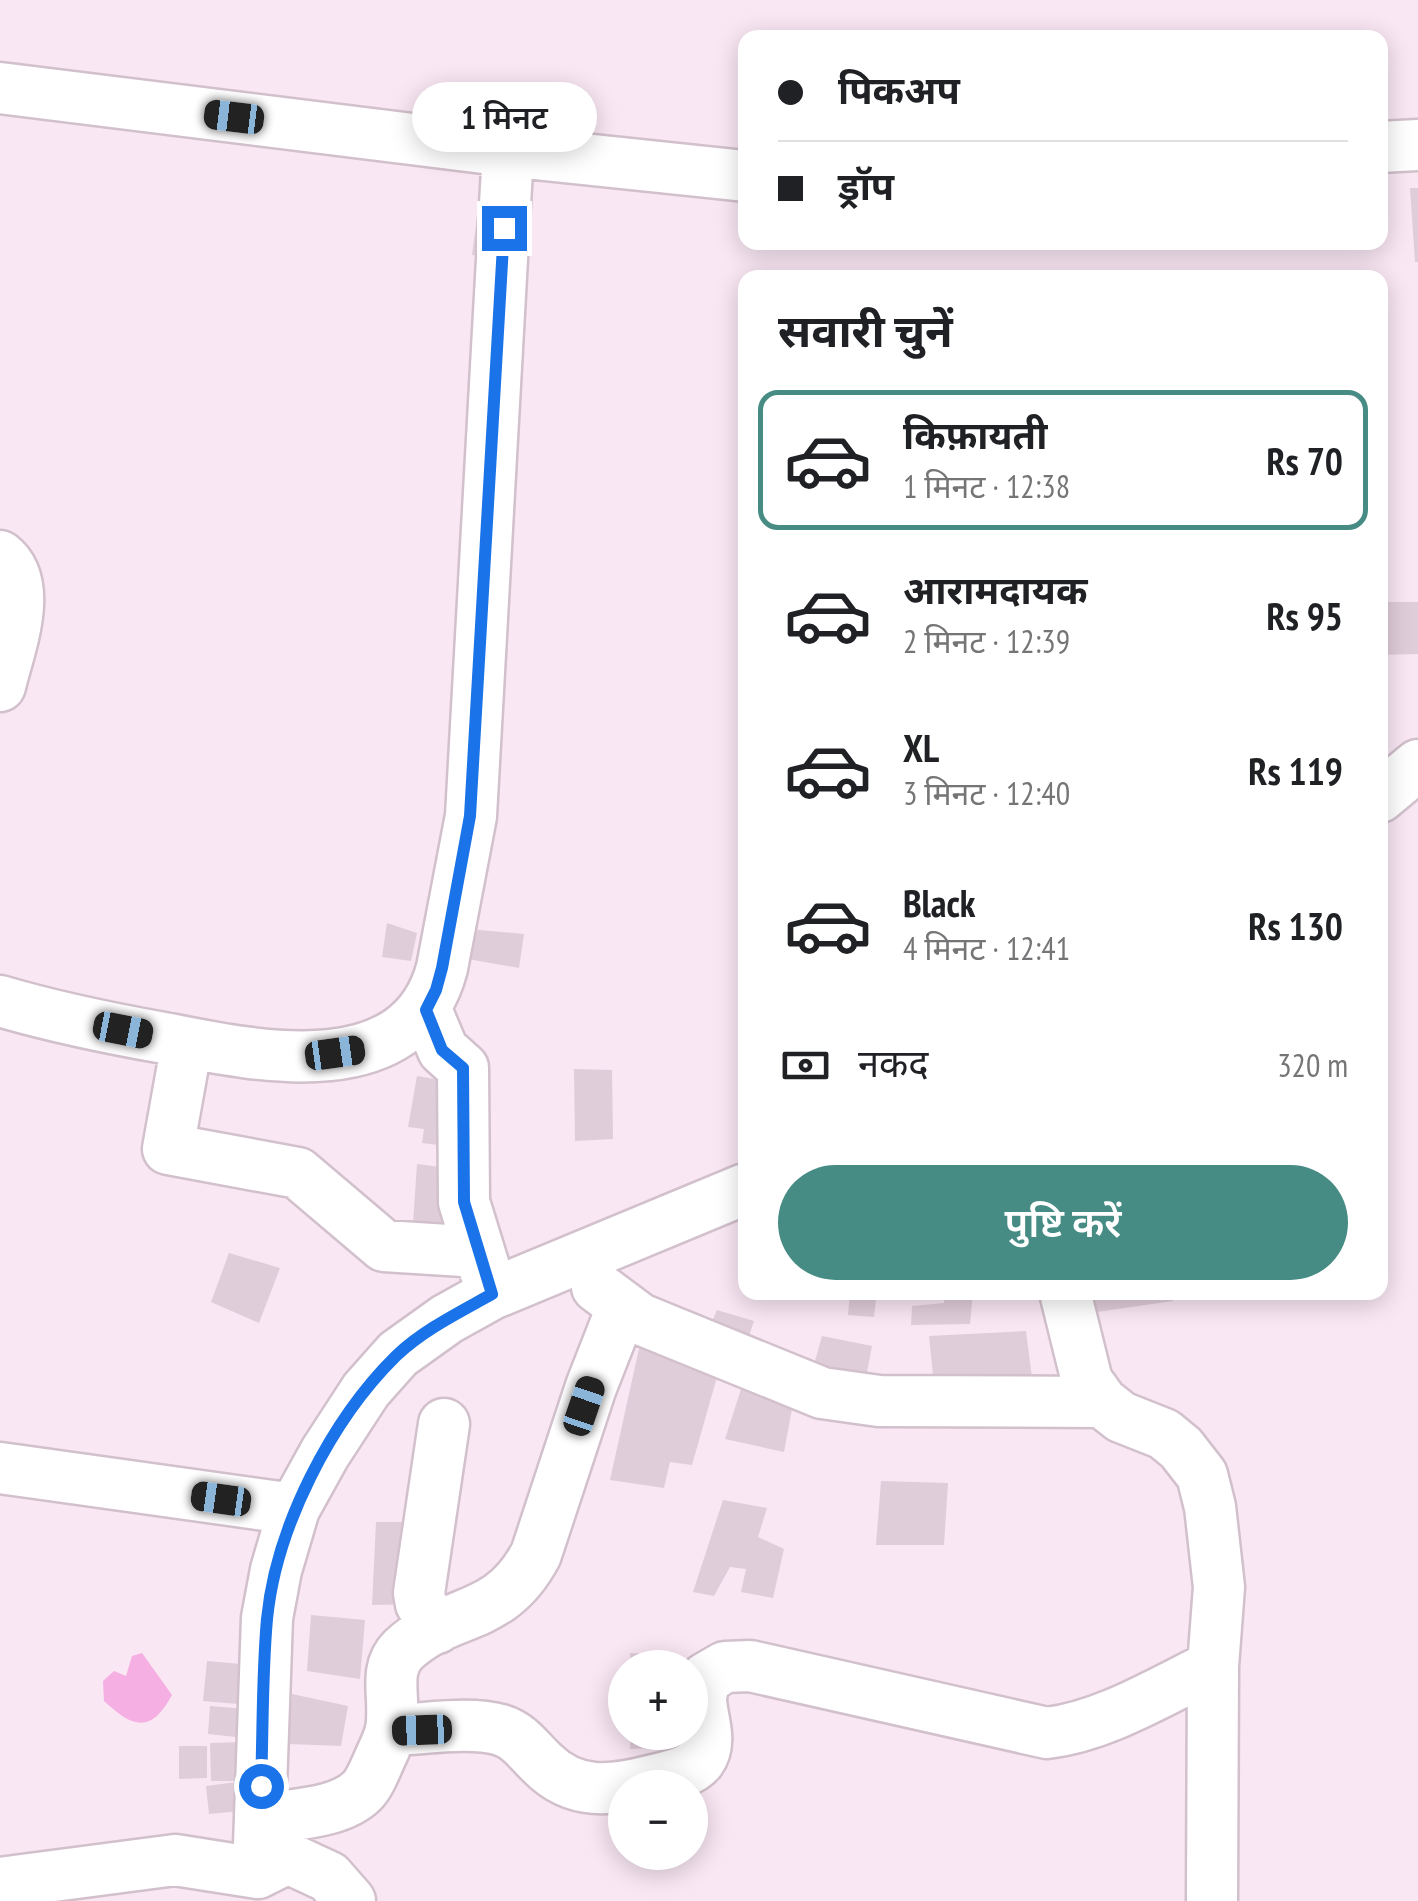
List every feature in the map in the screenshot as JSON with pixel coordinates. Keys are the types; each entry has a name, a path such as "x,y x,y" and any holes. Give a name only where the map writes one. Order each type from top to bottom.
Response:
{"street":[{"path":"0,88 738,175"},
{"path":"1388,147 1418,145"},
{"path":"0,1001 59,1018 259,1056 308,1057 362,1050 392,1038 426,1010 442,968 470,816 508,151"},
{"path":"0,556 10,564 19,597 0,686"},
{"path":"1388,790 1418,765"},
{"path":"426,1010 442,1050 463,1068 464,1202 486,1273"},
{"path":"187,1043 168,1149 298,1173 384,1246 486,1273 569,1262 738,1192"},
{"path":"569,1262 640,1319 822,1393 879,1401 1102,1402"},
{"path":"258,1873 267,1618 294,1509 366,1390 398,1354 448,1320 486,1273"},
{"path":"1067,1300 1087,1381 1102,1402 1121,1417 1164,1434 1181,1448 1202,1475 1210,1506 1219,1587 1213,1666 1212,1901"},
{"path":"260,1820 346,1803 362,1791 393,1730 391,1672 399,1654 437,1628 484,1609 524,1576 536,1554 591,1386 622,1308"},
{"path":"437,1628 421,1604 419,1593 444,1424"},
{"path":"0,1468 294,1509"},
{"path":"393,1730 501,1730 520,1739 546,1767 567,1782 593,1790 618,1789 676,1774 698,1762 707,1745 700,1696 706,1678 725,1667 750,1666 1048,1733 1084,1726 1213,1666"},
{"path":"0,1884 175,1860 258,1873 288,1858 329,1877 350,1901"}],"shaded area":[{"path":"142,1653 172,1695 157,1716 141,1723 124,1717 104,1701 103,1681 114,1671 126,1676 132,1656"}],"building":[{"path":"544,93 572,95 568,145 541,144"},
{"path":"1410,188 1418,188 1418,262 1415,262"},
{"path":"479,201 494,203 487,256 472,255"},
{"path":"1388,602 1418,602 1418,654 1388,655"},
{"path":"387,923 417,933 411,961 382,957"},
{"path":"457,928 524,934 519,968 451,956"},
{"path":"574,1069 612,1070 613,1139 575,1141"},
{"path":"417,1076 452,1082 454,1147 422,1143 424,1129 408,1127"},
{"path":"417,1164 448,1168 445,1226 413,1223"},
{"path":"229,1253 280,1268 259,1323 211,1302"},
{"path":"849,1300 876,1300 874,1317 848,1315"},
{"path":"972,1300 970,1324 911,1325 912,1306"},
{"path":"1080,1300 1173,1300 1173,1301 1083,1314"},
{"path":"717,1310 754,1321 743,1354 702,1344"},
{"path":"1026,1331 1034,1393 935,1395 929,1336"},
{"path":"642,1335 721,1363 692,1465 670,1462 664,1488 610,1480"},
{"path":"822,1336 872,1346 863,1393 820,1387 824,1365 815,1361"},
{"path":"743,1383 794,1398 784,1452 725,1439"},
{"path":"881,1481 948,1483 944,1545 876,1545"},
{"path":"723,1500 767,1508 758,1537 784,1549 773,1598 741,1592 746,1569 730,1567 714,1596 693,1592"},
{"path":"376,1522 418,1522 421,1604 372,1605"},
{"path":"311,1615 365,1620 360,1679 307,1671"},
{"path":"207,1661 253,1665 249,1705 203,1701"},
{"path":"292,1694 348,1706 341,1746 288,1744"},
{"path":"210,1706 247,1709 245,1738 208,1734"},
{"path":"244,1742 245,1781 211,1781 210,1743"},
{"path":"179,1746 207,1746 207,1778 179,1779"},
{"path":"237,1782 240,1811 209,1814 206,1786"}],"route":[{"path":"261,1786 267,1618 294,1509 366,1390 398,1354 492,1294 464,1202 463,1068 442,1050 426,1010 442,968 455,889 467,847 504,228"}]}
